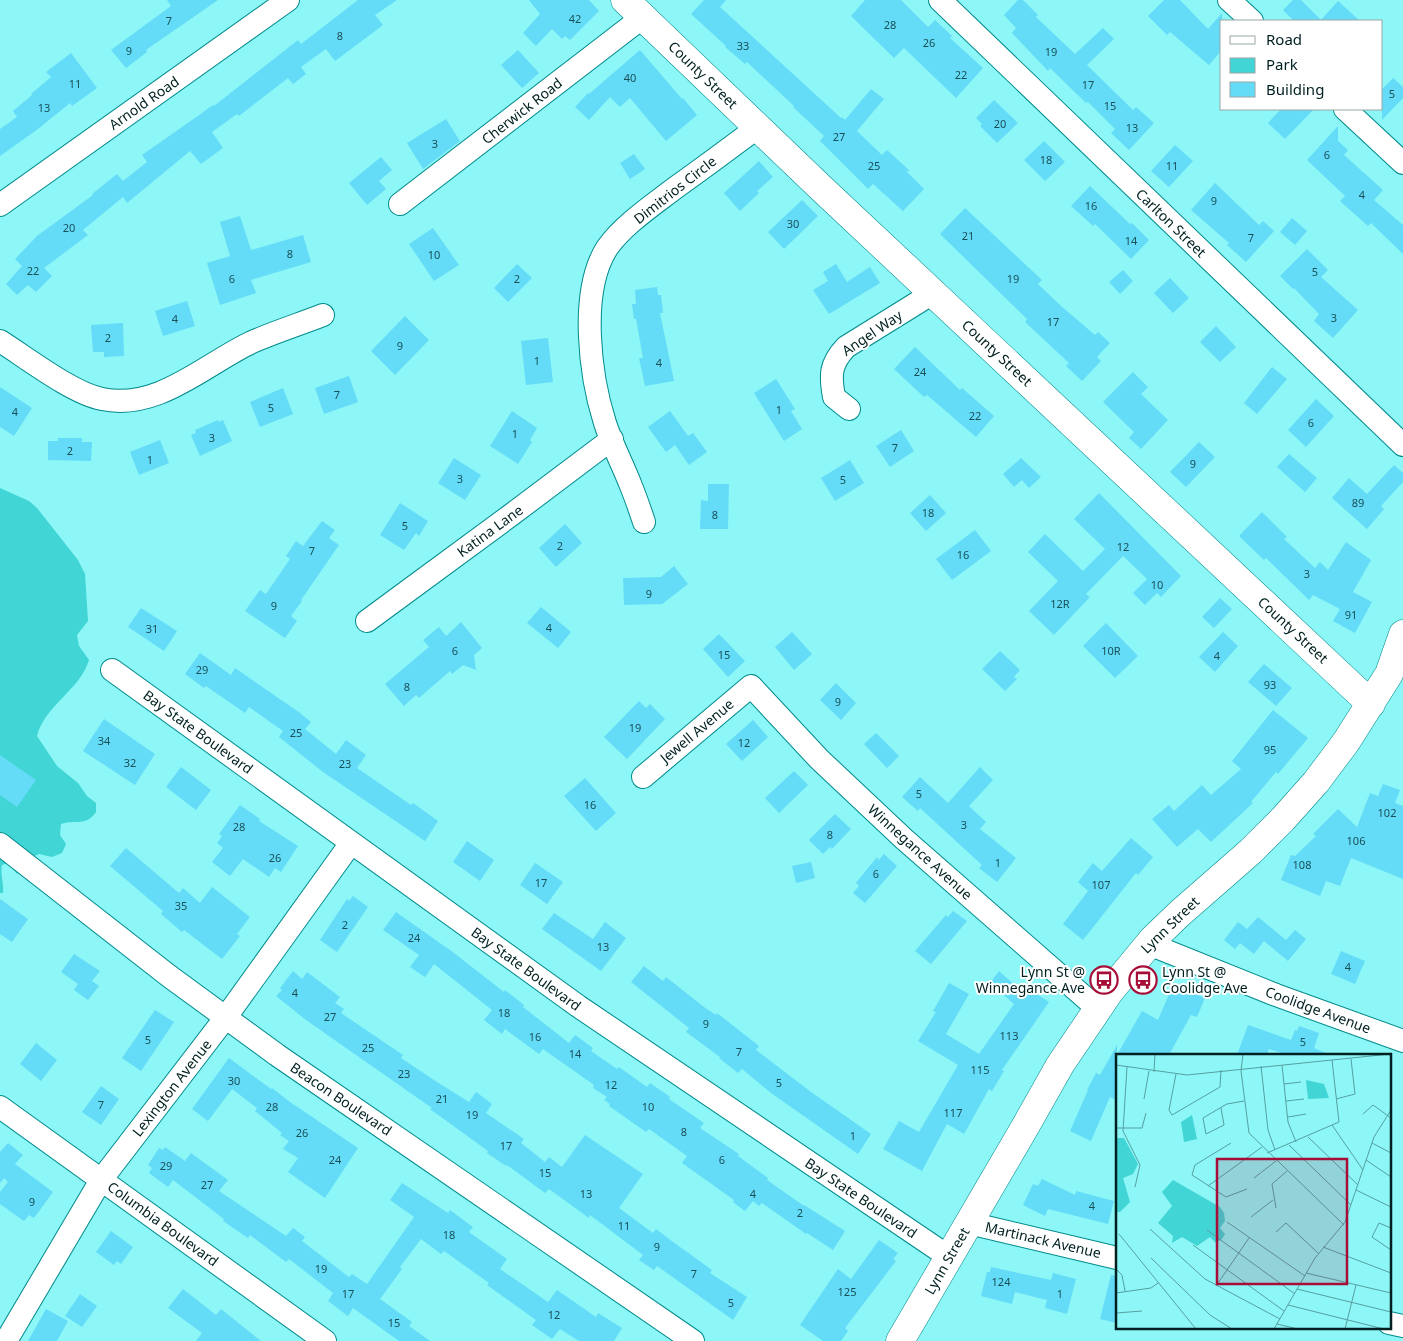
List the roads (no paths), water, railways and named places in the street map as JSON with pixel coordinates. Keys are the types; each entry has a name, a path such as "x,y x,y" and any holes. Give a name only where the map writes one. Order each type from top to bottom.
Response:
{"main road":[{"name":"County Street","path":"634,9 1371,704"},
{"name":"Lynn Street","path":"900,1341 1060,1065 1110,991 1149,944 1179,914 1251,851 1316,782 1346,742 1389,674 1403,634"}],"street":[{"name":"Arnold Road","path":"0,205 288,0"},
{"name":"Carlton Street","path":"940,0 1403,445"},
{"path":"1230,0 1251,20"},
{"name":"Cherwick Road","path":"400,204 634,9"},
{"path":"1346,110 1403,163"},
{"name":"Dimitrios Circle","path":"644,522 605,423 597,389 590,335 590,309 598,269 607,249 645,211 758,127"},
{"name":"Angel Way","path":"849,409 834,397 832,369 836,358 846,347 933,293"},
{"path":"5,344 82,392 102,399 137,400 169,389 251,343 324,315"},
{"name":"Katina Lane","path":"367,621 612,439"},
{"name":"Bay State Boulevard","path":"112,670 578,1006 948,1257"},
{"name":"Jewell Avenue","path":"643,777 751,686"},
{"name":"Winnegance Avenue","path":"751,686 819,759 904,839 1098,1009"},
{"name":"Lexington Avenue","path":"6,1341 102,1180 226,1018 351,843"},
{"name":"Beacon Boulevard","path":"0,844 226,1018 693,1341"},
{"name":"Coolidge Avenue","path":"1149,944 1276,995 1403,1041"},
{"name":"Columbia Boulevard","path":"0,1107 325,1341"},
{"name":"Martinack Avenue","path":"969,1223 1116,1258"},
{"path":"1390,1323 1403,1326"}],"place":[{"name":"Lynn St @ Winnegance Ave","path":"1104,980"},
{"name":"Lynn St @ Coolidge Ave","path":"1143,980"}]}
